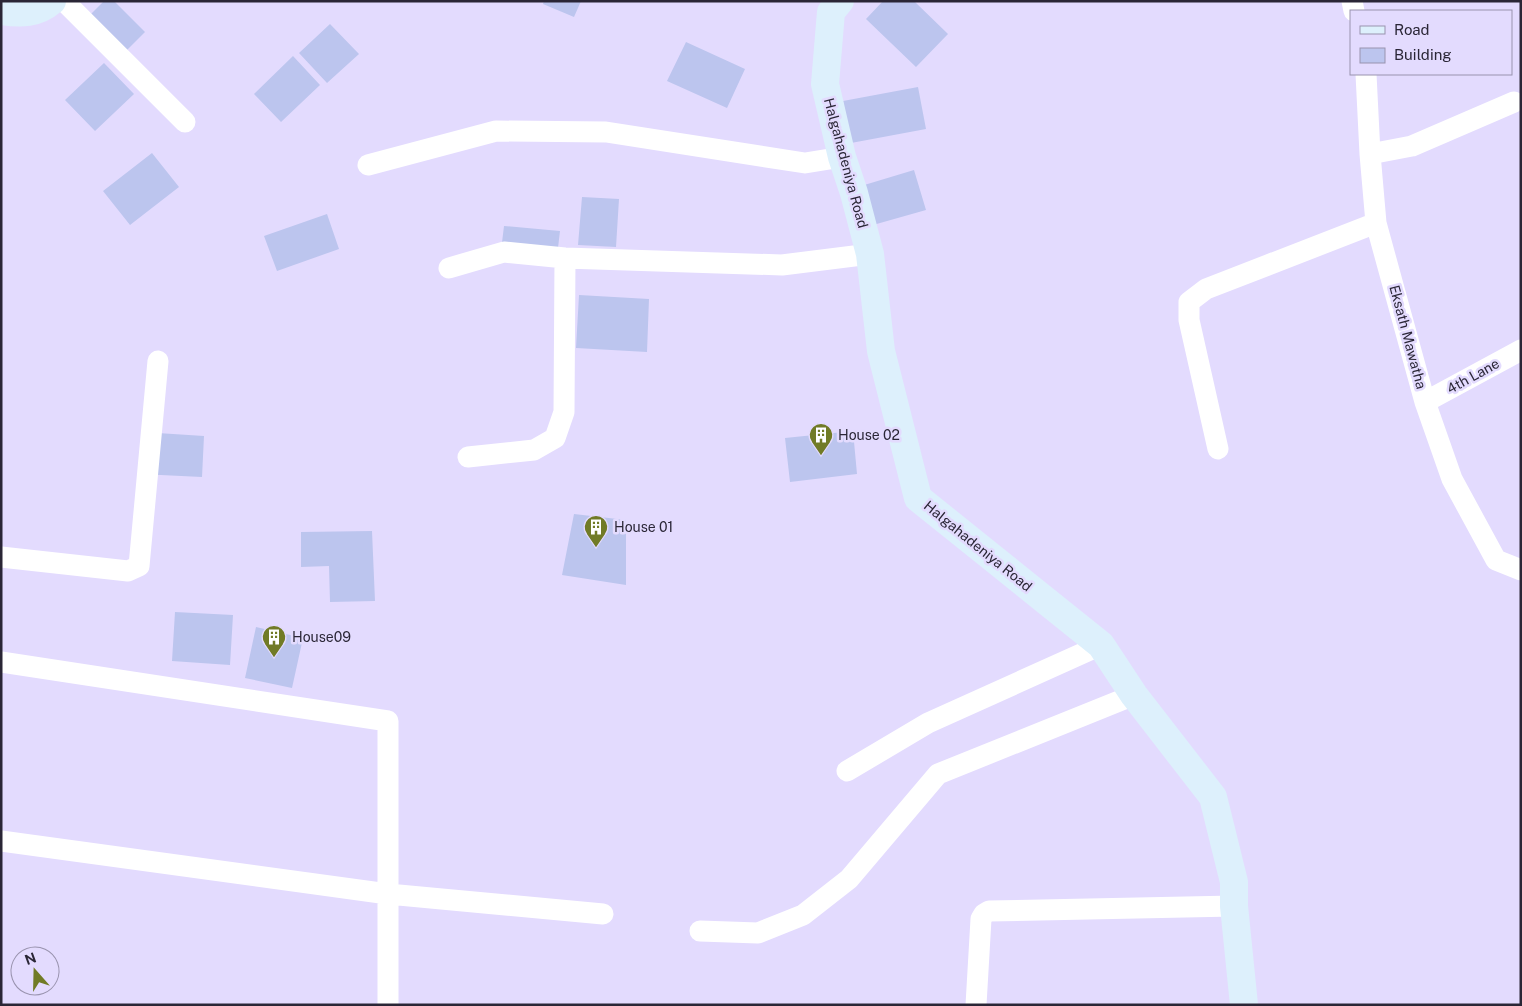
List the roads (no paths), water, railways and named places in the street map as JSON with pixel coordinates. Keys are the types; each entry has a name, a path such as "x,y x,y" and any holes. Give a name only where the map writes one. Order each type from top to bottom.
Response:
{"street":[{"path":"1,11 29,13 45,7 52,1"},
{"path":"64,1 185,122"},
{"name":"Halgahadeniya Road","path":"840,1 831,12 825,84 842,157 854,193 870,254 881,351 918,498 1101,645 1134,694 1213,797 1234,882 1234,906 1244,1005"},
{"name":"Eksath Mawatha","path":"1366,75 1376,223 1425,402 1452,479 1496,560 1521,570"},
{"path":"1370,154 1412,146 1514,102"},
{"path":"368,164 496,132 606,132 805,163 842,157"},
{"path":"1218,449 1189,320 1189,302 1206,289 1376,223"},
{"path":"449,268 504,252 565,258 782,265 870,254"},
{"path":"468,457 534,450 555,438 564,412 565,258"},
{"name":"4th Lane","path":"1425,402 1521,350"},
{"path":"1,557 128,571 139,566 158,361"},
{"path":"847,771 928,723 1101,645"},
{"path":"1,662 388,721 388,1005"},
{"path":"700,931 758,933 803,915 848,879 938,774 1134,694"},
{"path":"1,841 388,894 603,914"},
{"path":"976,1005 981,919 989,911 1234,906"}],"place":[{"name":"House 02","path":"821,456"},
{"name":"House 01","path":"596,548"},
{"name":"House09","path":"274,658"}]}
